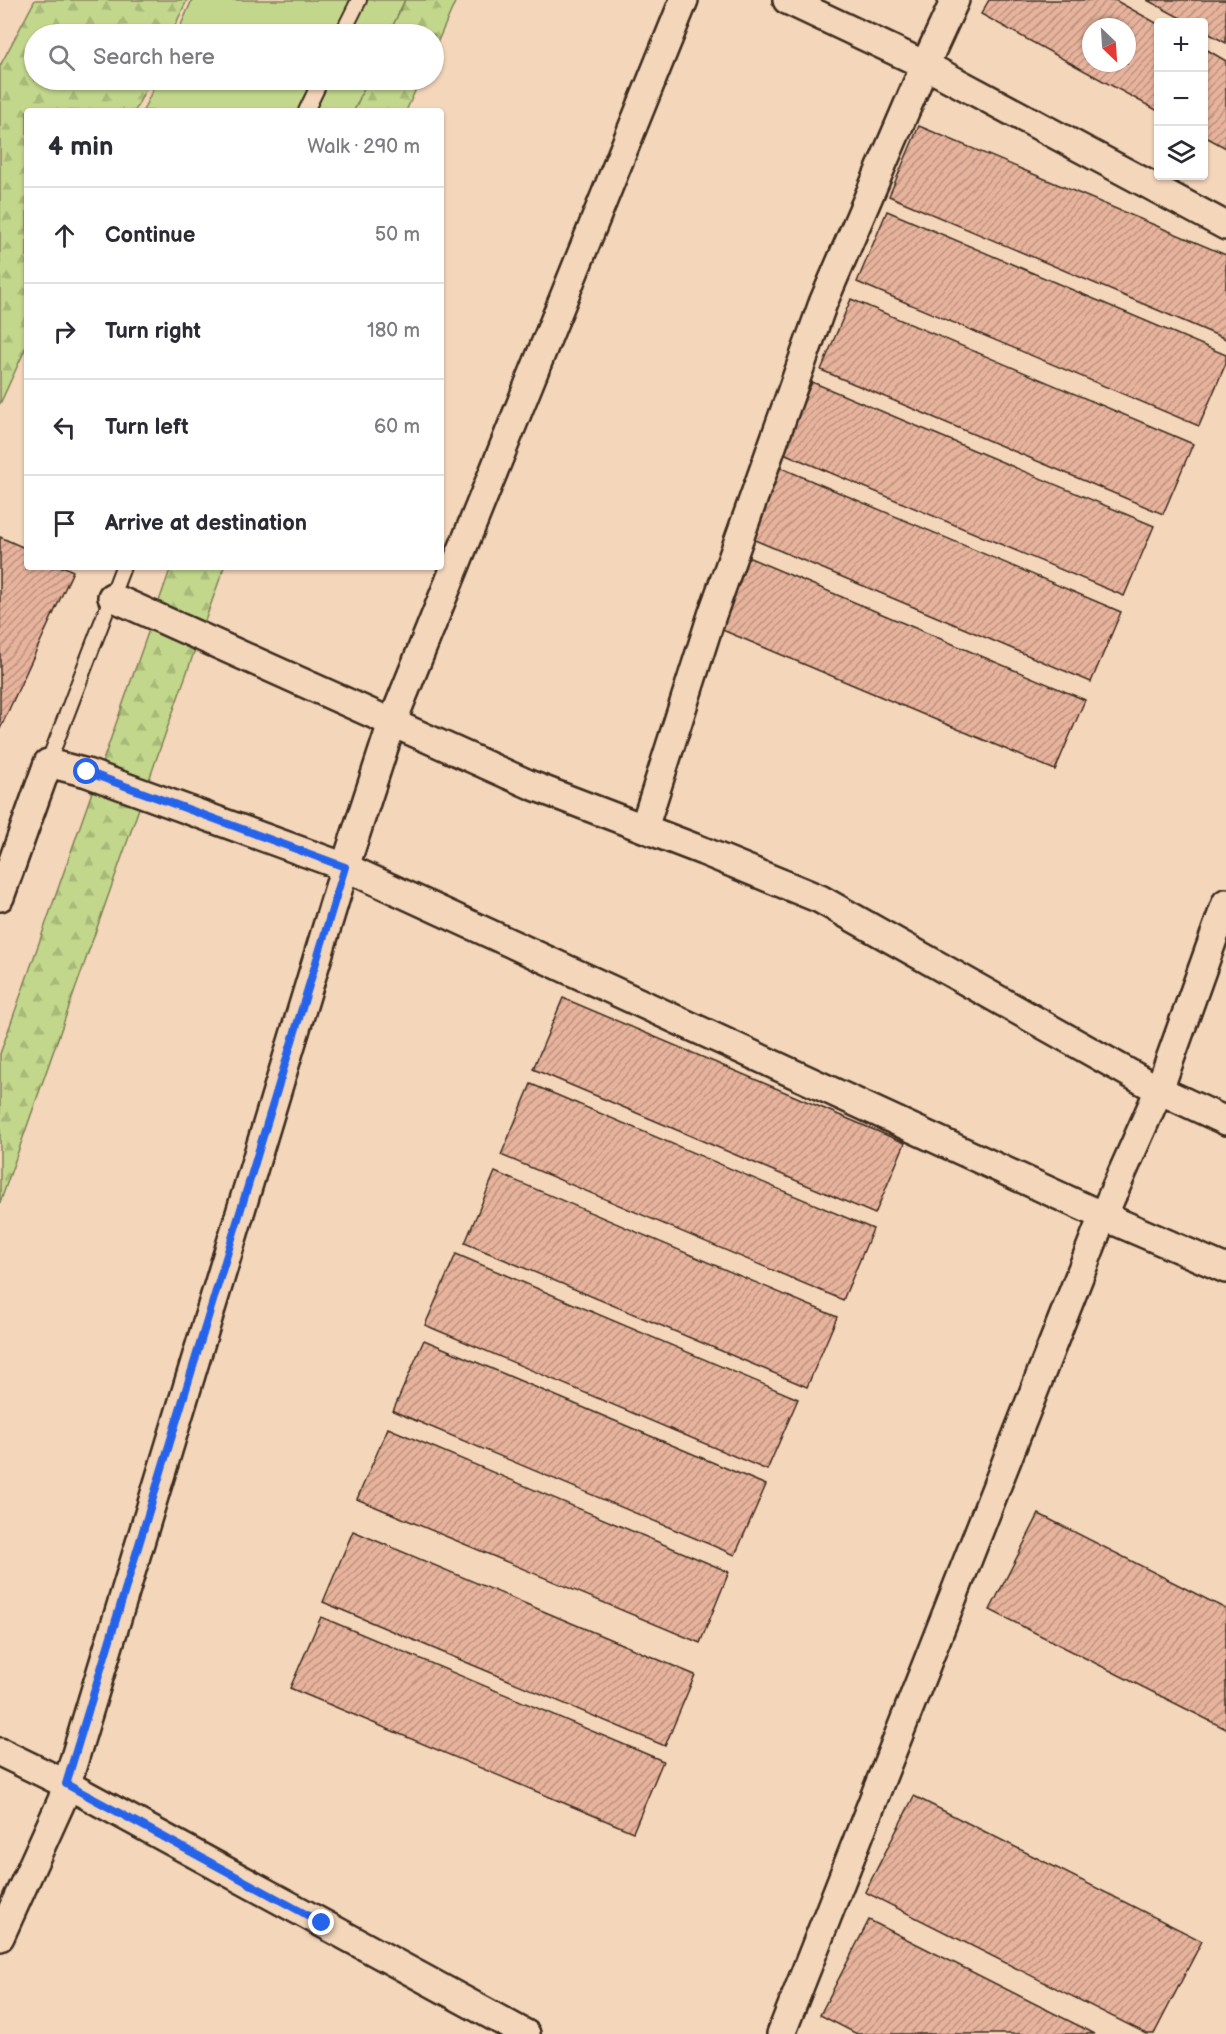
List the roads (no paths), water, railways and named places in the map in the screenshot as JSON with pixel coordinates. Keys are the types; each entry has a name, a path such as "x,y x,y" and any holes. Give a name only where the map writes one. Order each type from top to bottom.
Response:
{"street":[{"path":"0,1937 62,1800 345,867 392,723 684,0"},
{"path":"787,0 925,65 1226,226"},
{"path":"644,828 712,615 823,303 925,65 956,0"},
{"path":"112,597 531,785 820,899 1159,1089 1226,1121"},
{"path":"0,897 48,763 87,772 345,867 1102,1216 1226,1269"},
{"path":"781,2034 1102,1216 1159,1089 1226,903"},
{"path":"0,1752 66,1784 526,2034"}],"lane":[{"path":"347,24 358,0"},
{"path":"307,108 316,90"},
{"path":"48,763 122,570"}]}
